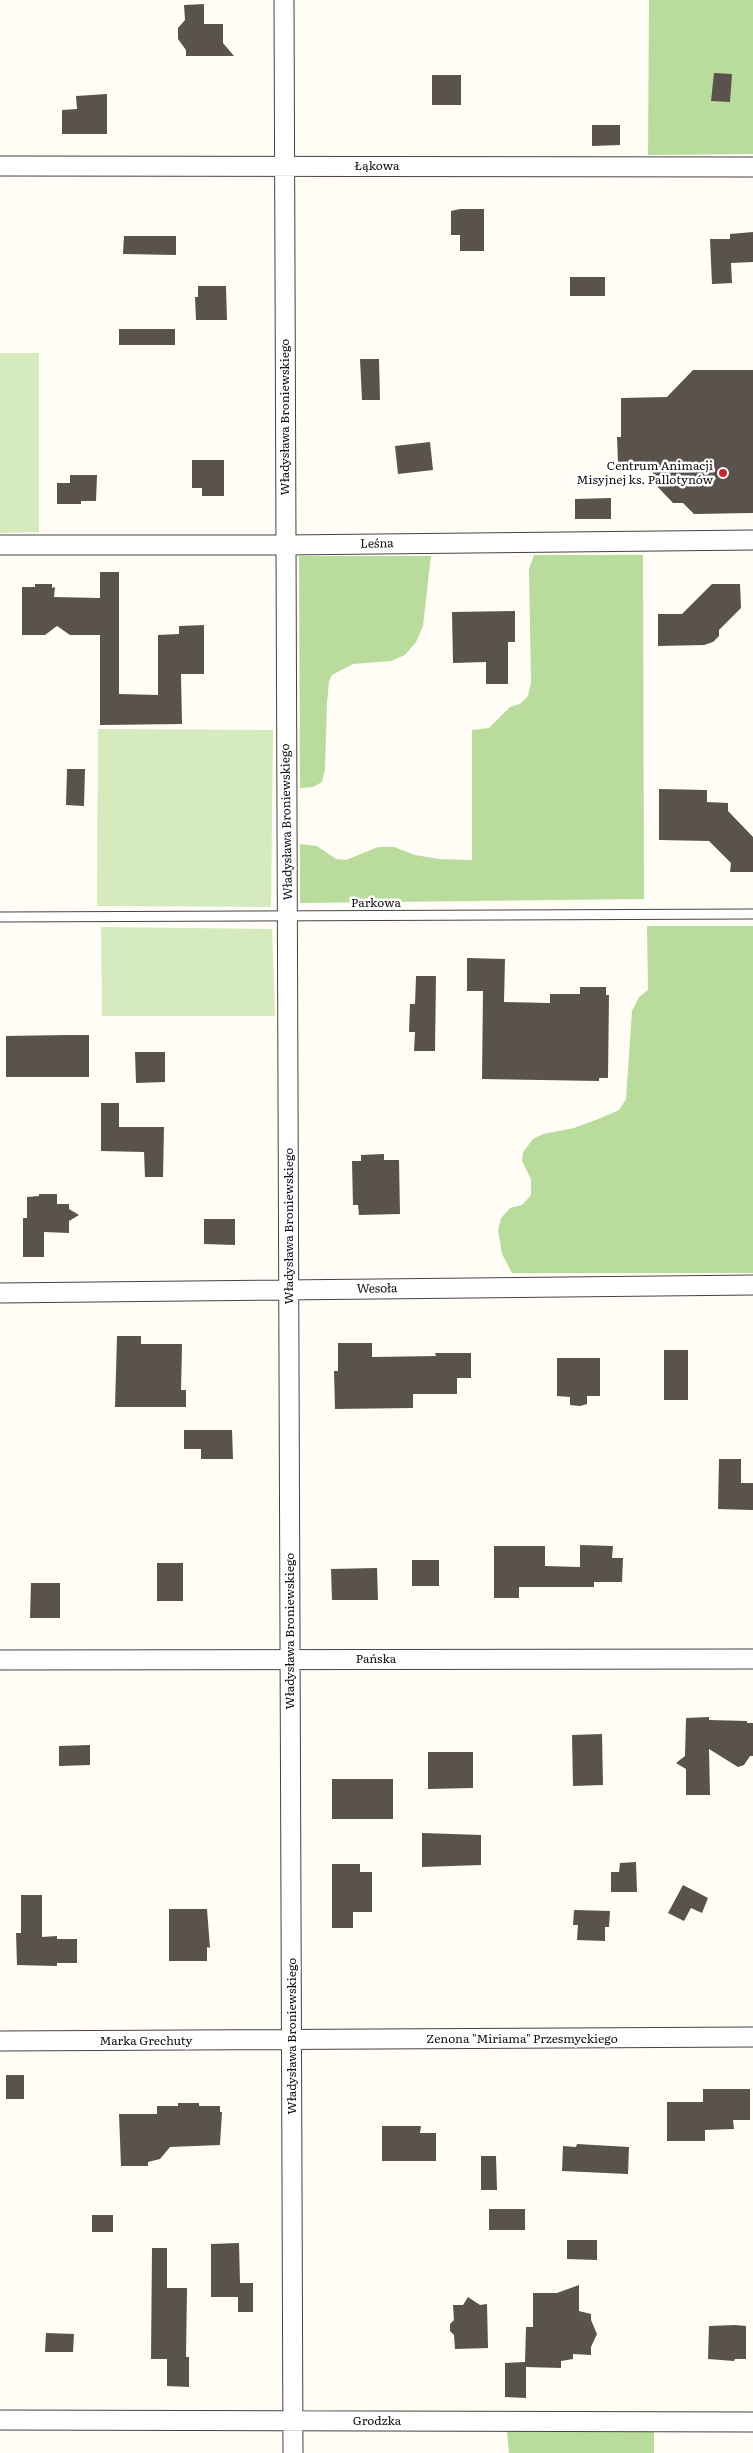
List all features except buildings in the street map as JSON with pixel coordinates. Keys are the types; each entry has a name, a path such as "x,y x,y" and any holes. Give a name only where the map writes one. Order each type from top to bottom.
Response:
{"street":[{"name":"Władysława Broniewskiego","path":"284,0 292,2453"},
{"name":"Łąkowa","path":"0,166 753,167"},
{"name":"Leśna","path":"0,545 285,545 753,540"},
{"name":"Wesoła","path":"0,1293 753,1285"},
{"name":"Pańska","path":"0,1660 290,1658 753,1659"},
{"name":"Zenona \"Miriama\" Przesmyckiego","path":"292,2040 753,2037"},
{"name":"Marka Grechuty","path":"0,2041 292,2040"},
{"name":"Grodzka","path":"0,2420 753,2422"}],"lane":[{"name":"Parkowa","path":"0,917 753,914"}],"green space":[{"path":"649,0 753,0 753,154 648,155"},
{"path":"0,353 39,353 39,532 0,533"},
{"path":"534,555 643,555 644,899 300,903 300,844 317,846 336,859 346,860 378,847 394,847 415,855 439,859 472,860 472,730 489,728 510,707 520,704 528,696 531,682 529,569"},
{"path":"299,556 431,556 423,626 416,642 405,655 391,661 353,664 332,675 329,682 327,703 325,769 322,782 313,787 300,788"},
{"path":"98,729 273,730 271,907 97,906"},
{"path":"647,926 753,926 753,1273 512,1273 502,1254 498,1230 501,1218 510,1208 522,1205 531,1195 531,1179 522,1161 523,1152 533,1139 543,1134 574,1128 601,1118 619,1110 626,1099 632,1011 639,997 648,990"},
{"path":"101,927 272,929 275,1016 102,1016"},
{"path":"507,2431 654,2432 654,2453 509,2453"}],"place":[{"name":"Centrum Animacji Misyjnej ks. Pallotynów","path":"723,473"}]}
